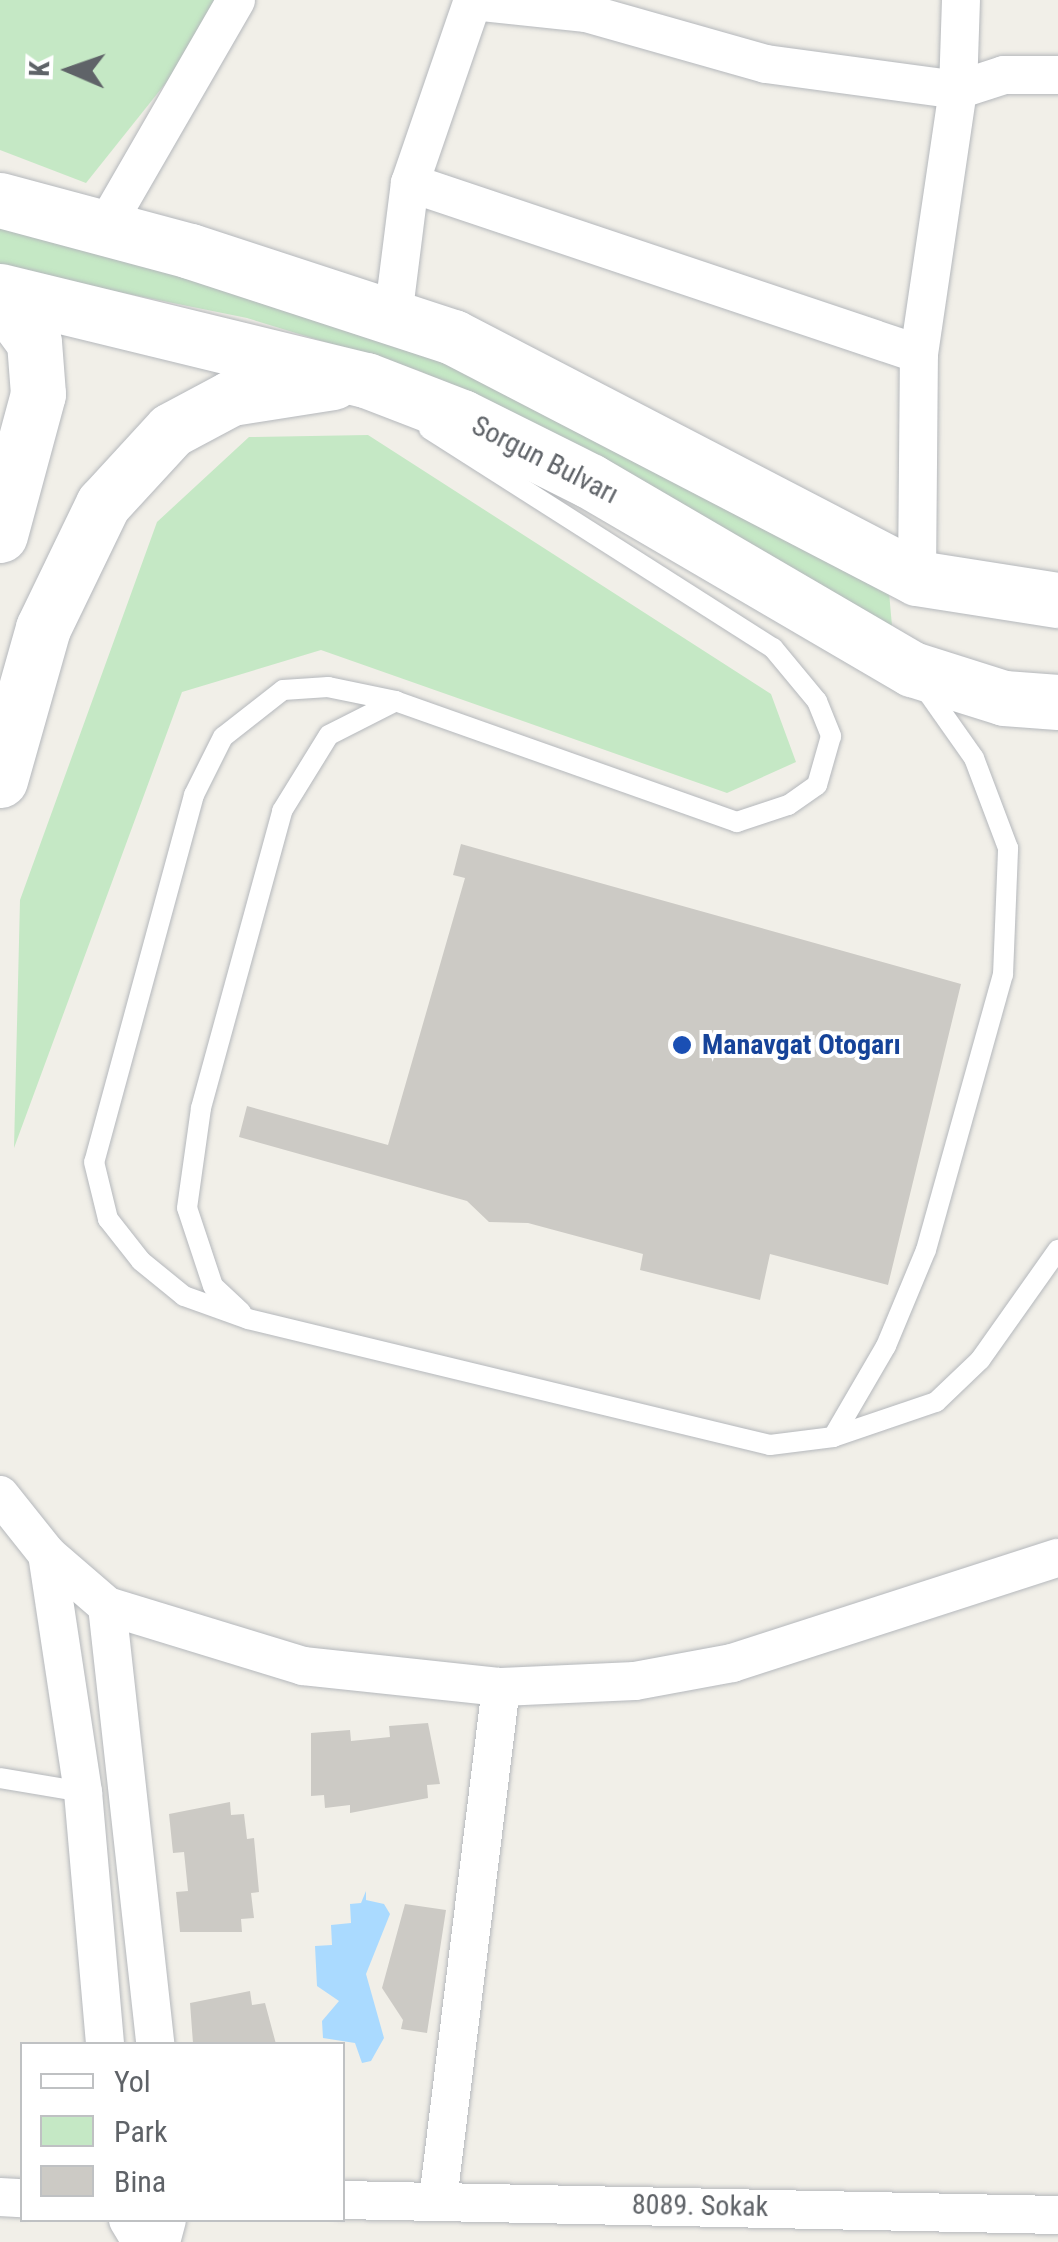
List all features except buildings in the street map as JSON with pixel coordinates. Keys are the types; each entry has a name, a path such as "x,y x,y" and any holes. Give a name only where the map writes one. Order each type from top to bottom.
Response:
{"main road":[{"path":"0,200 452,336 917,578 1058,600"},
{"path":"0,294 34,342 38,394 0,536"},
{"name":"Sorgun Bulvarı","path":"0,294 374,384 462,417 590,481 912,668 1004,698 1058,702"},
{"path":"0,780 43,628 114,492 171,430 232,398 374,384"},
{"path":"912,668 917,578"}],"street":[{"path":"104,229 236,0"},
{"path":"393,316 410,183 473,0 586,13 766,64 958,90 1004,75 1058,74"},
{"path":"917,578 919,354 958,90 961,0"},
{"path":"410,183 919,354"},
{"path":"0,1495 47,1554 106,1606 304,1666 501,1687 634,1681 732,1664 1058,1558"},
{"path":"47,1554 83,1792 104,2042"},
{"path":"106,1606 154,2042"},
{"path":"438,2200 501,1687"},
{"name":"8089. Sokak","path":"345,2200 1058,2215"}],"lane":[{"path":"374,384 414,419 773,648 817,701 831,736 817,785 788,806 738,822 396,701 328,687 283,690 222,737 194,795 94,1162 108,1219 141,1261 184,1296 248,1319 770,1445 833,1438 936,1402 980,1360 1058,1250"},
{"path":"833,1438 886,1346 926,1250 1003,975 1008,848 974,758 912,668"},
{"path":"248,1319 213,1286 187,1208 202,1108 282,811 330,734 396,701"},
{"path":"0,1778 83,1792"}],"green space":[{"path":"0,0 232,0 86,183 0,150"},
{"path":"0,223 429,350 888,581 893,637 420,371 247,318 0,268"},
{"path":"368,435 771,694 796,762 727,793 321,650 182,692 14,1148 20,900 157,522 249,437"}],"water":[{"path":"366,1891 366,1900 384,1904 390,1914 366,1974 384,2038 371,2061 362,2063 355,2043 323,2038 322,2021 339,2001 317,1986 315,1946 332,1945 331,1925 351,1923 350,1904 361,1903"}],"place":[{"name":"Manavgat Otogarı","path":"682,1045"}]}
